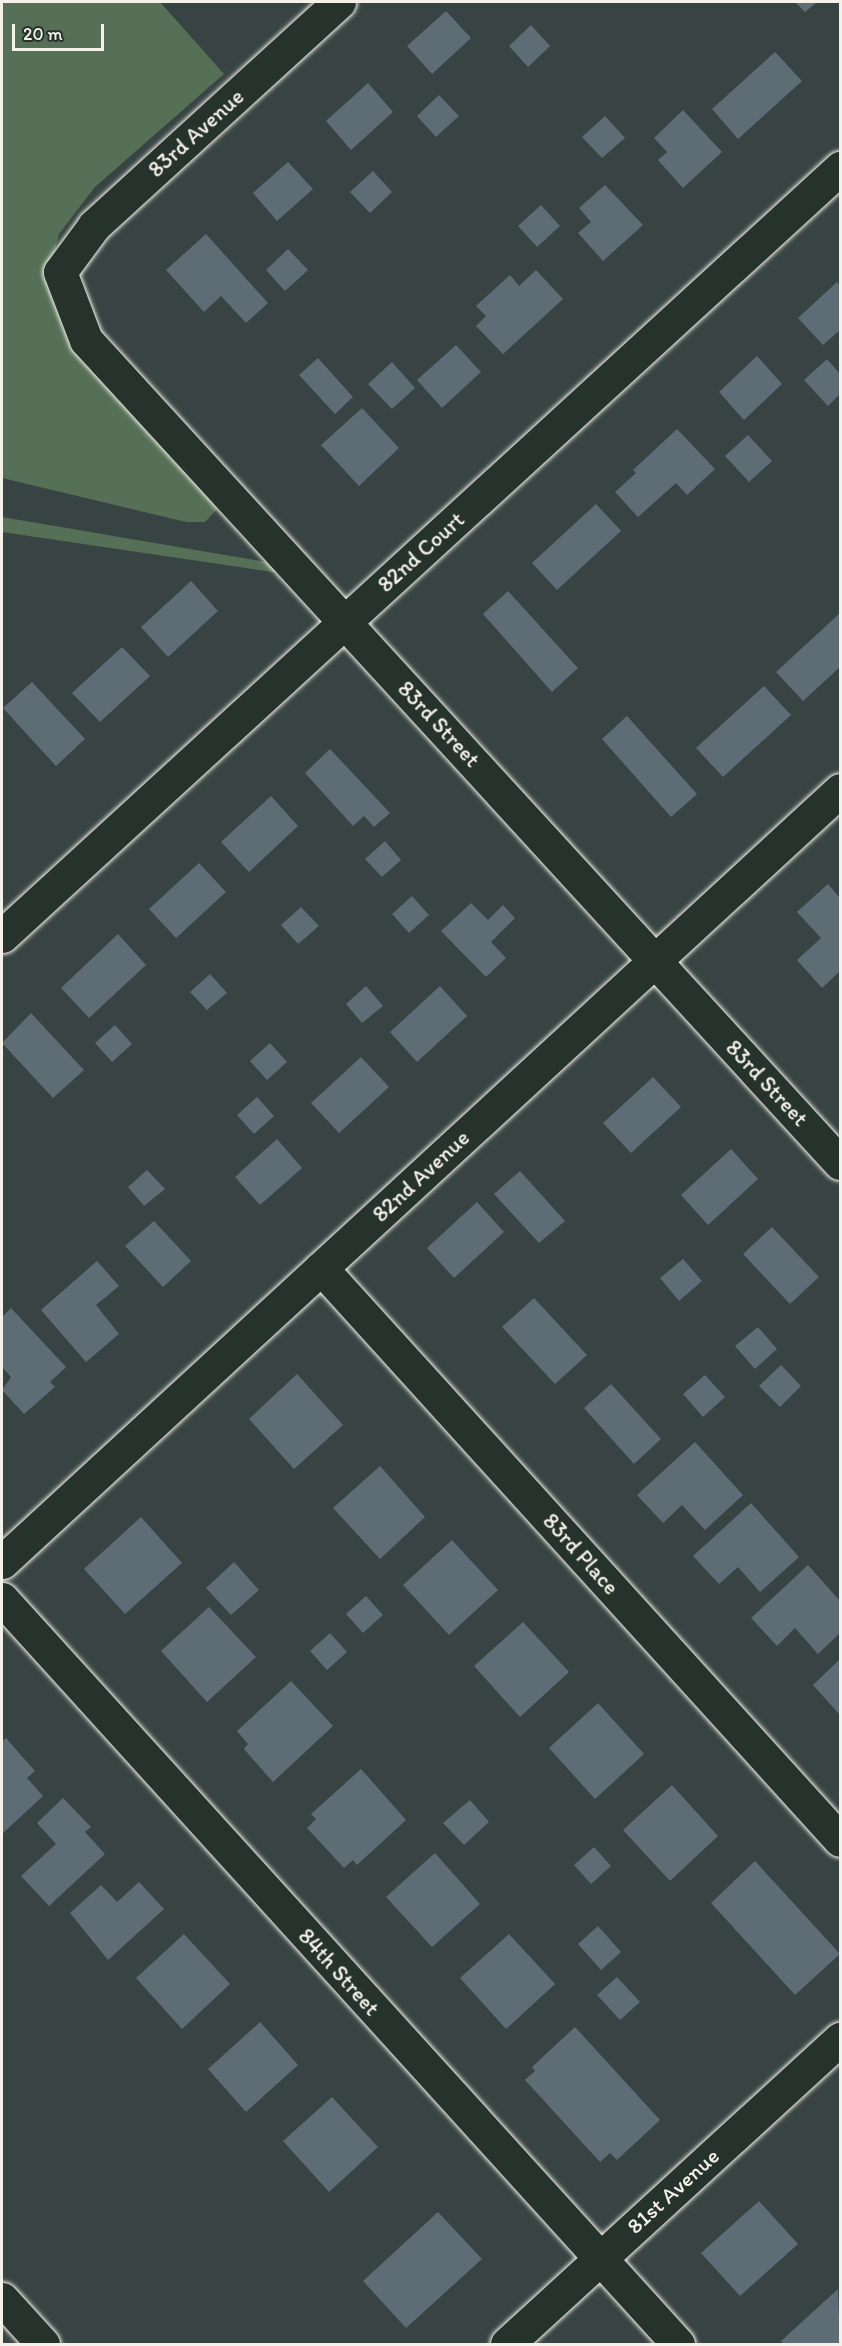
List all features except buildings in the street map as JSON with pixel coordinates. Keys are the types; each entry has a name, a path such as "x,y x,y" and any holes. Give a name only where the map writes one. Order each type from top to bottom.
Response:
{"street":[{"name":"83rd Avenue","path":"60,272 94,226 339,2"},
{"name":"82nd Court","path":"2,936 840,168"},
{"name":"83rd Street","path":"60,272 86,340 840,1163"},
{"name":"82nd Avenue","path":"2,1562 840,790"},
{"name":"83rd Place","path":"321,1268 840,1840"},
{"name":"84th Street","path":"2,1599 678,2344"},
{"name":"81st Avenue","path":"507,2344 840,2039"},
{"path":"2,2299 43,2344"}],"green space":[{"path":"2,2 160,2 224,74 95,187 59,234 51,266 212,496 217,509 205,522 186,522 2,478"},
{"path":"2,517 272,563 280,573 2,532"}]}
